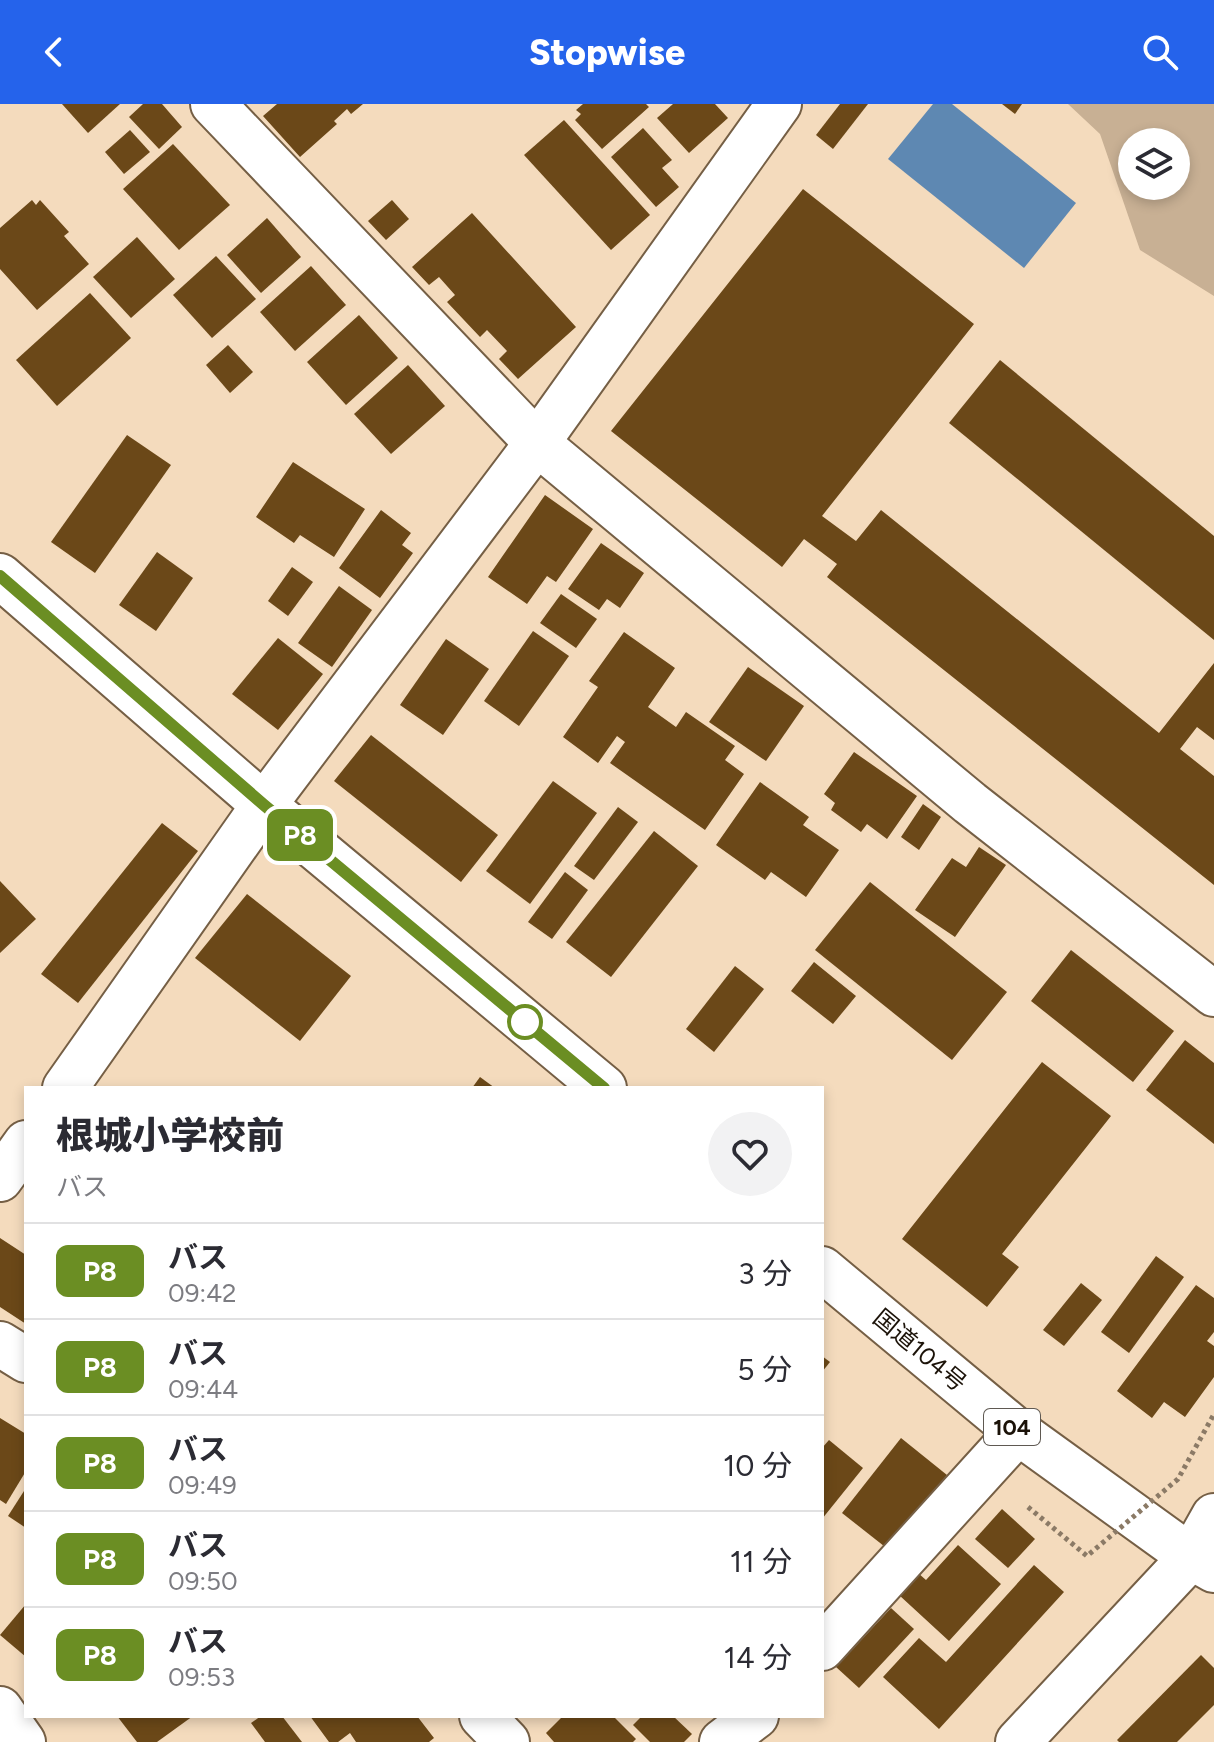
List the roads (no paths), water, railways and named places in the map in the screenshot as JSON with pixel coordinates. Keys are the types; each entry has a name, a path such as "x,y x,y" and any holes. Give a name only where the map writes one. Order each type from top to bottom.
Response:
{"main road":[{"path":"213,104 537,443 970,803 1214,994"},
{"path":"66,1086 264,805 537,443 765,110"},
{"path":"0,576 264,805 602,1086"},
{"path":"0,1179 24,1146"},
{"name":"国道104号","path":"824,1271 1018,1432 1203,1564"},
{"path":"0,1344 24,1359"},
{"path":"824,1646 1018,1432"},
{"path":"1018,1742 1203,1564 1214,1516"},
{"path":"0,1709 23,1742"},
{"path":"484,1718 507,1742"},
{"path":"722,1742 753,1718"}],"water":[{"path":"933,104 952,104 1076,203 1024,268 888,159"}]}
